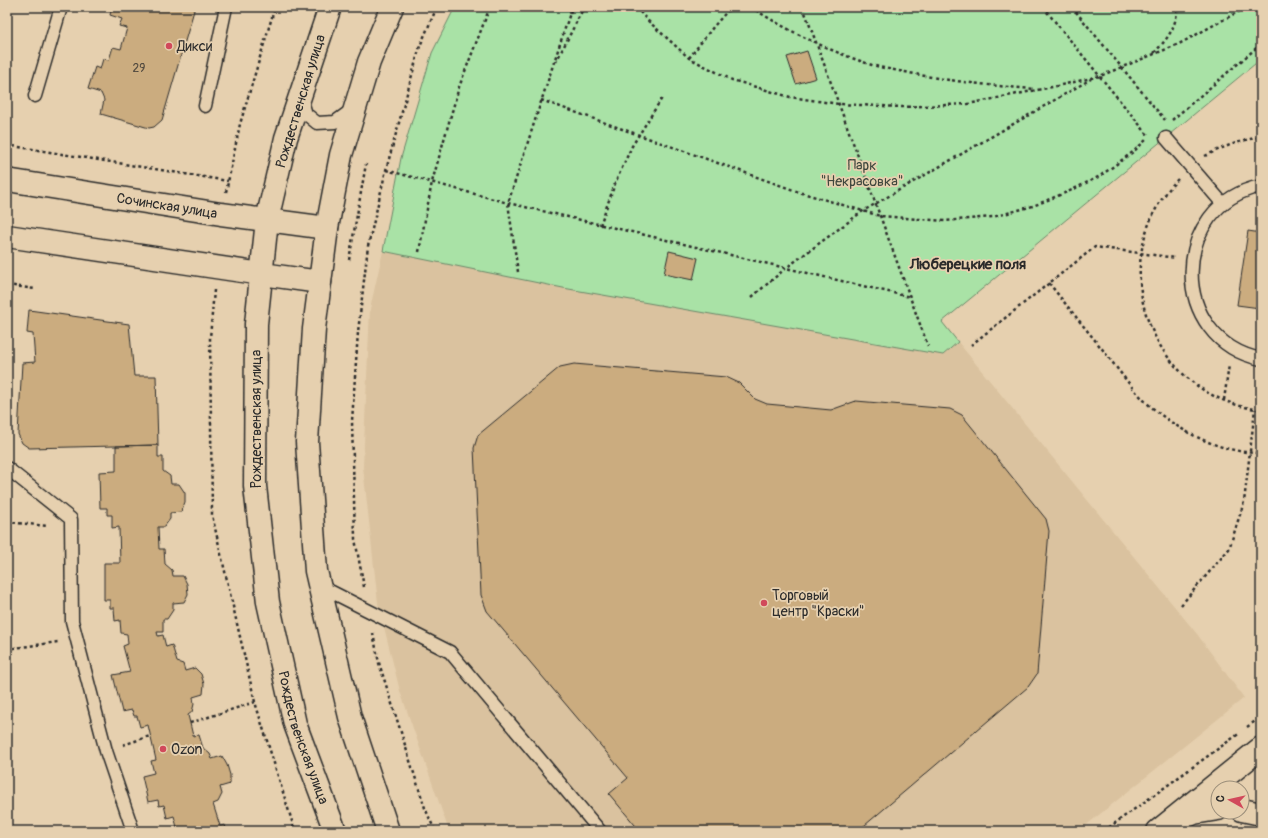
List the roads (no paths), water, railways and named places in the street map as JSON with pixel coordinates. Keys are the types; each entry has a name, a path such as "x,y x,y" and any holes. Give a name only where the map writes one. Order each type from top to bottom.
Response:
{"street":[{"name":"Рождественская улица","path":"330,7 286,138 267,220 256,324 255,486 268,602 295,724 335,831"},
{"path":"388,831 350,717 316,571 307,442 314,328 327,228 341,155 369,62 392,7"},
{"name":"Сочинская улица","path":"7,180 221,214 327,228"},
{"path":"7,236 320,282"},
{"path":"1161,829 1261,748"},
{"path":"1161,829 1194,813 1210,810"},
{"path":"1250,812 1261,814"}],"lane":[{"path":"35,96 61,7"},
{"path":"205,106 226,7"},
{"path":"301,95 306,114 317,123 335,122 355,108"},
{"path":"1166,138 1223,204"},
{"path":"1261,186 1253,187 1237,194 1210,216 1194,247 1191,282 1195,299 1211,330 1238,352 1261,359"},
{"path":"7,468 71,519 72,622 106,751 133,831"},
{"path":"320,586 450,652 600,831"}],"place":[{"name":"Дикси","path":"169,46"},
{"name":"Торговый центр \"Краски\"","path":"764,603"},
{"name":"Ozon","path":"163,749"}],"district":[{"name":"Люберецкие поля","path":"968,264"}],"park label":[{"name":"Парк \"Некрасовка\"","path":"862,174"}]}
